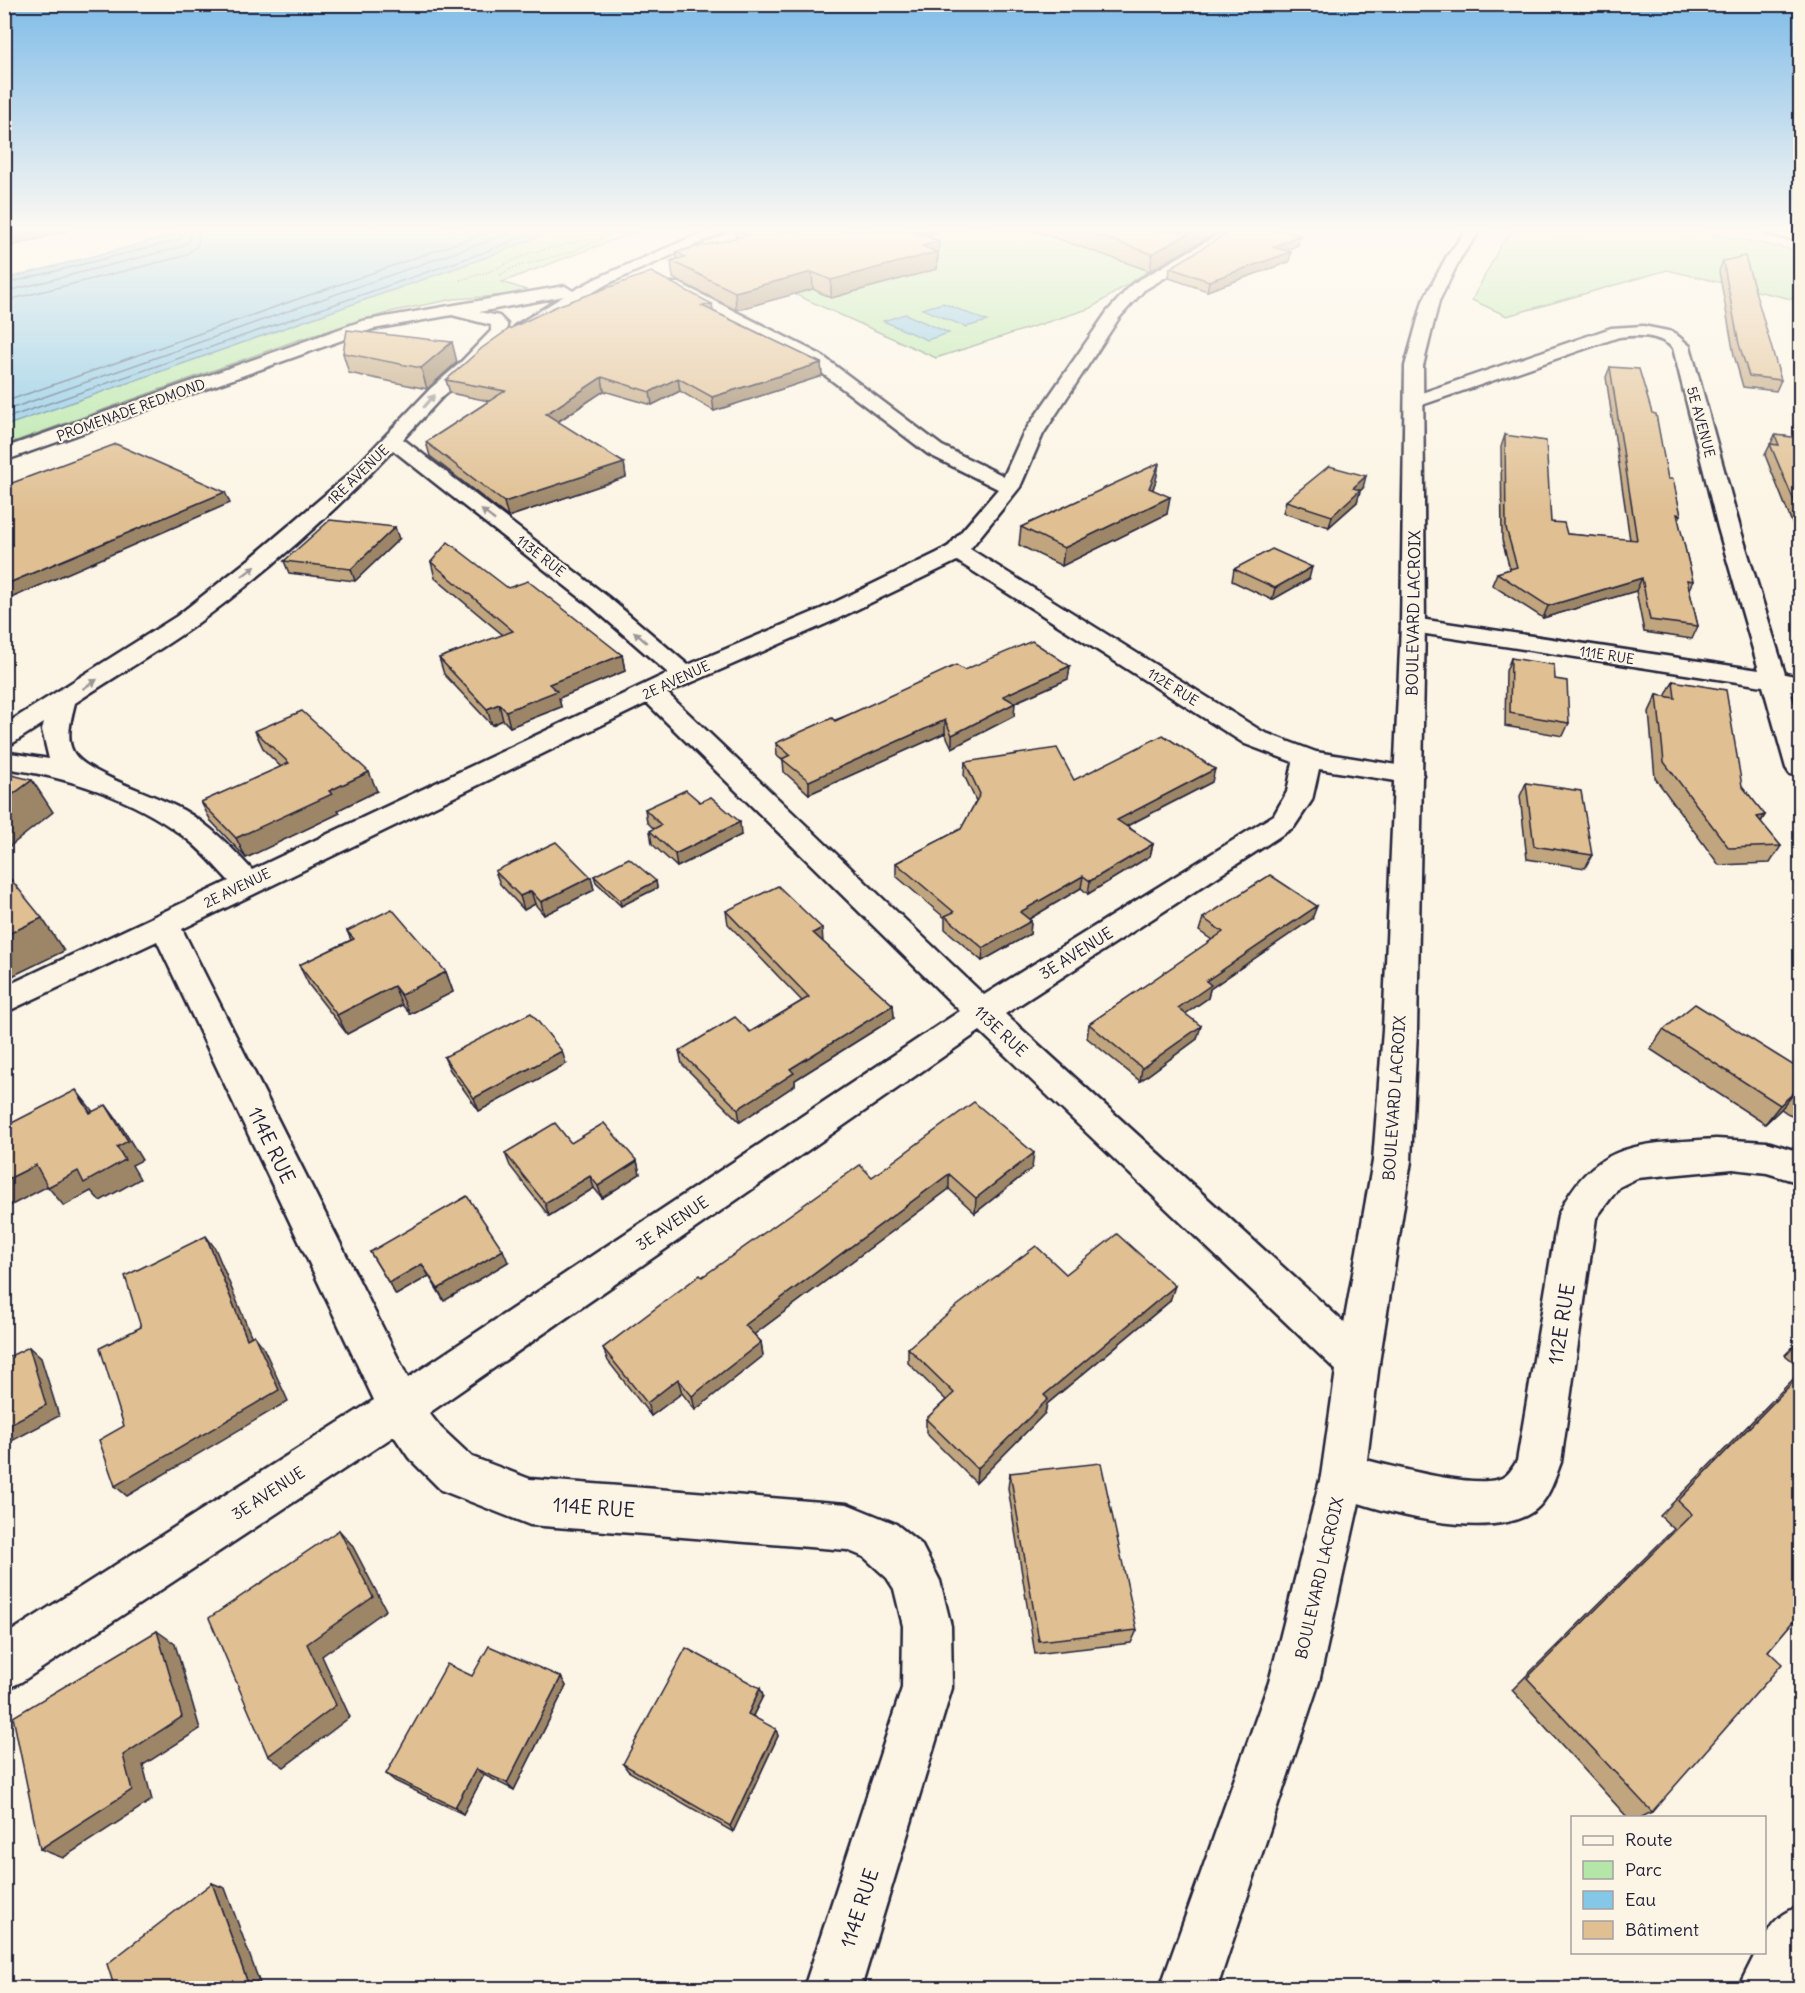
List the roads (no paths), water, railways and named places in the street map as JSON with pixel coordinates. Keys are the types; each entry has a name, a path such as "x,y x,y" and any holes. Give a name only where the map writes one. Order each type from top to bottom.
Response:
{"street":[{"name":"PROMENADE REDMOND","path":"4,455 336,335 375,324"},
{"name":"PROMENADE REDMOND","path":"468,364 499,332 499,324"},
{"name":"1RE AVENUE","path":"4,737 62,702 185,621 318,514 394,441 436,393 468,364 527,324"},
{"path":"747,324 815,359 935,450 1010,488"},
{"name":"2E AVENUE","path":"4,1001 685,675 829,614 957,551 1010,488 1033,434 1107,324"},
{"name":"BOULEVARD LACROIX","path":"1188,1989 1294,1682 1343,1476 1392,1161 1409,775 1416,401 1414,366 1425,324"},
{"name":"5E AVENUE","path":"1416,401 1617,332 1647,331 1672,338 1681,346 1773,680 1800,768"},
{"name":"113E RUE","path":"394,441 600,602 685,675"},
{"name":"112E RUE","path":"957,551 1254,738 1278,750 1307,759 1409,775"},
{"name":"111E RUE","path":"1413,625 1800,684"},
{"name":"113E RUE","path":"651,692 981,1012 1359,1364"},
{"path":"62,702 55,730 62,759 91,781"},
{"name":"3E AVENUE","path":"4,1665 400,1408 981,1012 1284,821 1296,808 1302,794 1307,759"},
{"path":"4,760 91,781 152,804 194,829 248,883"},
{"name":"114E RUE","path":"164,924 400,1408 425,1443 457,1474 530,1502 847,1527 880,1540 904,1561 916,1581 927,1626 927,1688 833,1989"},
{"name":"112E RUE","path":"1343,1476 1445,1499 1484,1504 1512,1498 1532,1481 1539,1462 1577,1215 1611,1171 1639,1161 1721,1153 1764,1156 1800,1168"},
{"path":"1766,1989 1800,1934"}],"water":[{"path":"5,324 296,324 5,426"},
{"path":"890,324 928,324 949,333 927,340"},
{"path":"959,324 976,324 966,327"}]}
